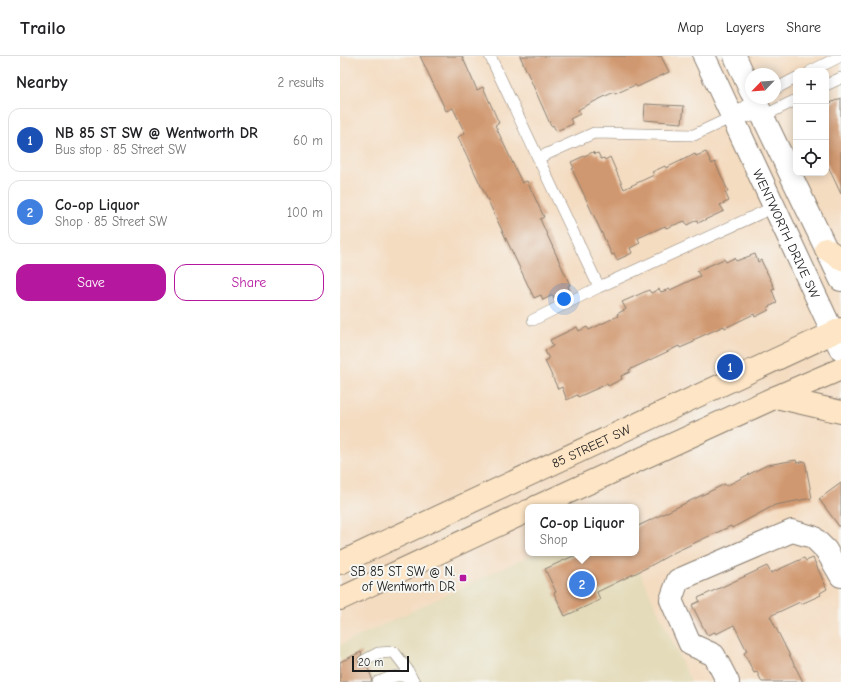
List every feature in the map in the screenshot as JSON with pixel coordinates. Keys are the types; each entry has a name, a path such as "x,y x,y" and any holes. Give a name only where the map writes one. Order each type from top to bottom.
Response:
{"main road":[{"name":"85 STREET SW","path":"340,563 838,337"},
{"path":"543,504 776,397 841,369"},
{"path":"776,397 841,412"},
{"path":"340,599 525,512"}],"street":[{"name":"WENTWORTH DRIVE SW","path":"704,56 774,207 838,337"},
{"path":"735,56 745,77"},
{"path":"758,104 834,254 841,280"},
{"path":"728,682 714,655 690,644 671,600 678,580 792,531 813,537 826,550 841,576"}],"lane":[{"path":"490,56 599,287"},
{"path":"817,68 841,56"},
{"path":"829,84 841,78"},
{"path":"781,86 793,80"},
{"path":"781,100 793,100"},
{"path":"538,158 594,133 694,135 732,117 750,104"},
{"path":"732,117 750,104"},
{"path":"533,320 599,287 774,207"},
{"path":"364,660 378,653 394,652 414,681"},
{"path":"378,682 402,675 414,681"}],"shaded area":[{"path":"529,556 632,556 691,682 340,682 340,645"}],"building":[{"path":"420,56 462,56 477,90 483,87 499,123 495,125 522,183 527,181 544,217 540,219 570,285 568,286 570,293 555,300 553,295 543,300 541,295 534,298 458,137 465,133 453,108 446,111"},
{"path":"520,56 661,56 669,72 637,87 635,85 615,94 614,92 581,108 578,110 580,114 570,119 573,124 556,131 553,125 551,126"},
{"path":"841,98 841,194 829,168 829,104"},
{"path":"645,104 684,106 682,123 644,120"},
{"path":"593,152 595,154 598,153 601,159 604,158 605,160 610,157 624,189 654,175 652,172 665,166 666,168 695,154 696,156 706,152 712,164 715,162 728,191 725,192 729,201 720,205 724,211 698,223 697,220 687,225 685,221 666,228 665,226 638,238 640,243 630,248 632,253 617,260 614,254 612,255 572,169 574,168 571,162"},
{"path":"755,254 758,262 761,260 775,289 772,290 777,303 768,307 769,310 755,317 754,314 725,328 724,326 693,340 694,342 680,348 679,346 629,370 630,372 621,376 622,379 608,386 607,384 578,397 577,395 567,400 562,387 558,389 545,361 549,359 545,351 553,346 550,340 577,327 579,331 587,327 589,330 618,316 617,314 626,309 622,302 649,290 651,293 659,289 661,292 670,290 700,276 697,271 724,259 726,262 734,258 736,261"},
{"path":"796,460 797,463 805,461 812,498 775,505 732,528 731,526 675,552 597,592 600,600 565,616 545,569 573,556 639,556 639,526 725,484 726,486 767,465"},
{"path":"841,483 841,529 819,499"},
{"path":"804,558 806,561 813,558 827,589 820,593 821,595 801,604 800,602 770,616 803,682 762,682 757,672 754,673 744,653 747,651 734,625 716,634 715,632 707,635 692,605 700,601 698,598 767,566 771,573"},
{"path":"361,652 362,654 358,659 359,663 362,666 367,666 372,678 371,682 340,682 340,662"}],"place":[{"name":"NB 85 ST SW @ Wentworth DR","path":"730,367"},
{"name":"SB 85 ST SW @ N. of Wentworth DR","path":"463,578"},
{"name":"Co-op Liquor","path":"582,584"}]}
